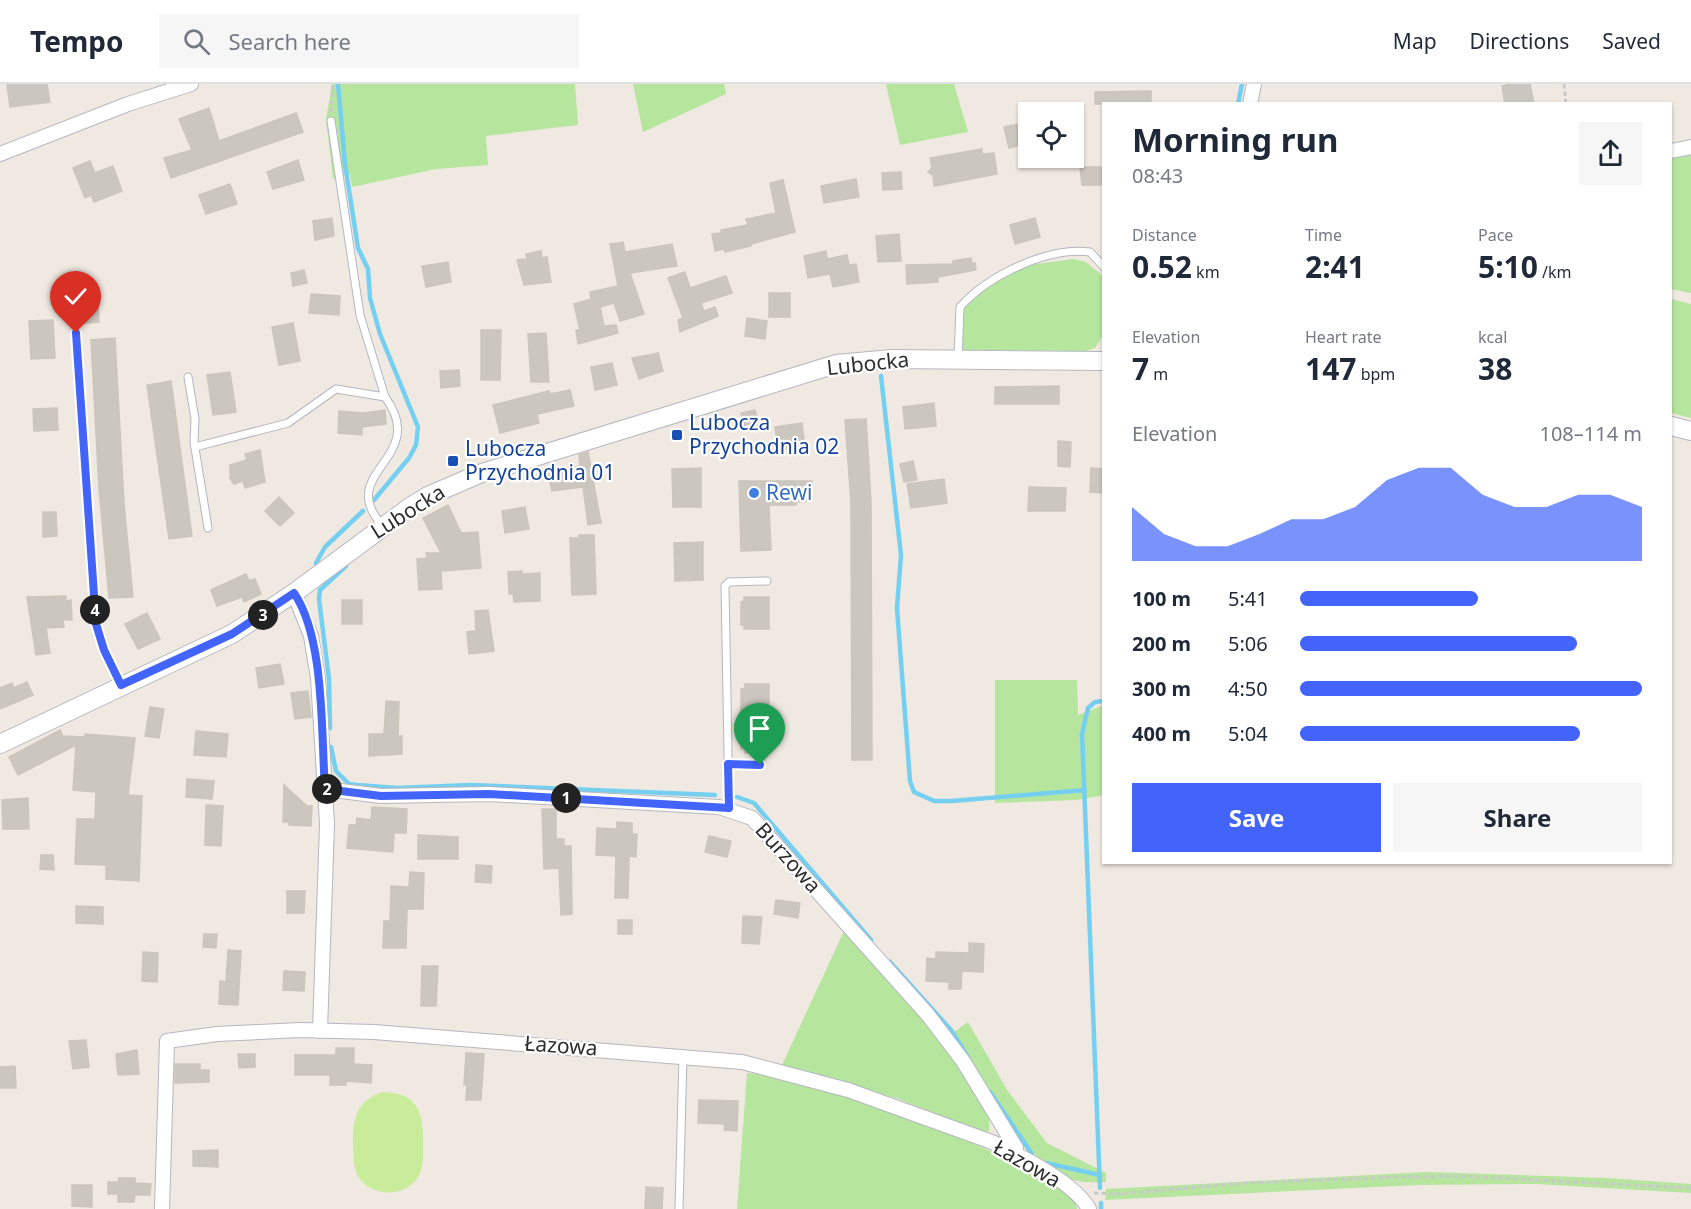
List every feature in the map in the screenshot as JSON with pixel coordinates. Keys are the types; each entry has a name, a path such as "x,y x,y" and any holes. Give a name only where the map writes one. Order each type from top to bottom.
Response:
{"street":[{"path":"0,154 128,104 191,84"},
{"path":"1251,102 1254,84"},
{"path":"1672,151 1691,147"},
{"name":"Lubocka","path":"0,744 232,634 294,593 383,526 428,496 479,474 815,370 874,359 1102,361"},
{"path":"1672,426 1691,431"},
{"path":"294,593 311,636 318,678 325,789 327,824 320,1030"},
{"name":"Burzowa","path":"325,789 381,796 499,794 729,808 752,818 928,1015 963,1061 1016,1148 1015,1154"},
{"name":"Łazowa","path":"162,1209 167,1041 217,1034 320,1030 683,1055 742,1062 805,1076 897,1105 1015,1154 1078,1195 1089,1209"}],"lane":[{"path":"331,121 360,315 385,397 396,412 398,429 391,453 368,487 368,506 383,526"},
{"path":"958,360 960,307 981,286 1002,274 1069,249 1090,252 1102,265"},
{"path":"76,333 96,624 104,650 121,685"},
{"path":"188,377 195,419 195,447 208,528"},
{"path":"195,447 288,423 336,389 385,397"},
{"path":"729,808 725,586 729,582 767,581"},
{"path":"728,764 760,765"},
{"path":"679,1209 683,1055"}],"path":[{"path":"331,121 333,84"},
{"path":"1564,84 1566,102"},
{"path":"1103,1192 1118,1194 1245,1183 1400,1176 1458,1176 1691,1188"}],"green space":[{"path":"332,84 575,84 578,125 486,136 488,165 436,169 352,187 350,174 333,179 326,119"},
{"path":"633,84 724,84 726,94 643,132"},
{"path":"886,84 954,84 968,132 900,145"},
{"path":"1691,146 1691,293 1672,289 1672,150"},
{"path":"1074,259 1086,262 1102,275 1102,337 1095,348 1085,351 958,350 960,307 986,283 1022,266"},
{"path":"1672,299 1691,304 1691,418 1672,413"},
{"path":"995,680 1077,680 1078,715 1102,706 1102,795 1077,800 995,803"},
{"path":"844,931 925,1017 963,1065 988,1112 989,1131 983,1133 899,1099 782,1065"},
{"path":"968,1022 1007,1090 1047,1143 1106,1173 1106,1182 1080,1181 1062,1177 1044,1165 1031,1150 1002,1109 954,1032"},
{"path":"747,1073 789,1077 938,1128 1022,1165 1074,1197 1077,1209 737,1209"},
{"path":"383,1092 405,1096 412,1101 417,1107 422,1124 423,1161 421,1169 412,1184 397,1192 380,1192 372,1189 359,1178 355,1166 353,1146 355,1120 361,1106 366,1101"},
{"path":"1427,1172 1607,1178 1691,1184 1691,1193 1536,1184 1418,1185 1105,1200 1106,1189"}],"building":[{"path":"7,84 47,84 50,102 10,107"},
{"path":"1530,84 1534,102 1505,102 1502,86"},
{"path":"1151,91 1151,102 1095,104 1095,92"},
{"path":"209,108 219,141 296,113 303,132 171,178 164,158 192,150 179,119"},
{"path":"1018,124 1018,146 1009,148 1004,127"},
{"path":"982,149 982,154 994,153 997,174 934,186 933,175 928,172 932,168 930,158"},
{"path":"298,160 304,180 273,189 267,172"},
{"path":"90,161 95,173 113,166 122,191 94,202 91,195 85,198 73,168"},
{"path":"1102,167 1102,185 1082,185 1080,168"},
{"path":"901,172 902,189 883,190 882,173"},
{"path":"856,179 859,197 824,203 821,186"},
{"path":"783,180 795,232 751,244 751,246 725,252 724,249 715,251 712,234 748,225 746,219 776,213 770,183"},
{"path":"230,184 237,204 206,214 199,195"},
{"path":"332,218 334,236 315,240 313,221"},
{"path":"1035,218 1040,237 1015,244 1010,225"},
{"path":"899,234 901,261 878,262 876,236"},
{"path":"623,242 625,252 672,244 677,266 630,273 644,314 620,321 614,303 600,307 604,326 616,325 618,333 578,344 576,330 580,330 574,304 591,299 590,292 618,286 610,244"},
{"path":"541,251 542,258 547,257 551,282 524,285 517,260 527,259 526,254"},
{"path":"826,251 827,259 847,255 849,265 856,264 859,282 833,287 830,274 808,278 804,256"},
{"path":"971,258 976,270 938,277 938,282 907,284 906,265 953,264 953,261"},
{"path":"448,262 451,282 426,287 422,266"},
{"path":"304,270 307,283 293,286 291,273"},
{"path":"685,272 690,288 726,276 732,293 701,303 704,311 715,307 718,316 680,332 678,320 683,318 668,278"},
{"path":"97,284 99,322 75,324 73,285"},
{"path":"769,293 790,293 790,317 769,317"},
{"path":"311,294 340,296 339,315 309,313"},
{"path":"747,318 767,321 765,339 745,336"},
{"path":"53,320 55,358 31,359 29,321"},
{"path":"293,323 300,361 279,365 272,327"},
{"path":"481,330 501,330 500,380 481,380"},
{"path":"546,333 549,382 531,382 528,334"},
{"path":"115,338 124,504 133,597 109,598 99,488 91,340"},
{"path":"658,353 663,371 639,379 632,358"},
{"path":"612,363 617,385 595,390 591,367"},
{"path":"459,370 460,386 441,388 440,371"},
{"path":"230,372 236,412 213,415 207,375"},
{"path":"171,381 192,536 169,539 147,385"},
{"path":"1059,386 1059,404 995,404 995,387"},
{"path":"570,390 574,406 537,414 539,423 500,433 493,405 549,391 550,394"},
{"path":"934,403 936,426 905,429 903,407"},
{"path":"57,408 58,430 34,431 33,409"},
{"path":"385,410 386,424 362,427 362,435 338,433 339,411 364,413"},
{"path":"755,410 760,425 745,429 741,413"},
{"path":"866,419 871,501 872,760 852,760 851,502 845,420"},
{"path":"802,423 805,447 778,450 775,427"},
{"path":"1058,441 1071,442 1070,467 1058,466"},
{"path":"260,450 265,482 245,488 243,481 234,484 230,478 230,465 247,460 245,454"},
{"path":"588,452 601,523 588,525 583,487 552,491 548,474 580,466 579,455"},
{"path":"913,461 917,480 904,482 900,464"},
{"path":"701,468 701,507 673,507 672,469"},
{"path":"1091,468 1102,469 1102,493 1090,492"},
{"path":"944,479 947,503 911,508 907,484"},
{"path":"739,481 812,481 812,501 796,502 796,505 769,505 771,550 741,551"},
{"path":"1029,487 1066,488 1065,511 1028,511"},
{"path":"279,497 294,513 280,526 265,511"},
{"path":"448,505 461,533 478,532 481,568 441,571 442,589 419,590 417,559 427,558 426,553 441,553 423,518"},
{"path":"525,507 529,529 505,533 502,511"},
{"path":"43,512 56,512 57,536 43,537"},
{"path":"579,535 594,535 596,594 572,595 570,538 579,538"},
{"path":"703,542 703,580 675,581 674,543"},
{"path":"522,571 522,574 540,573 540,601 514,602 513,594 509,594 508,572"},
{"path":"246,574 249,581 255,579 261,594 244,602 242,597 217,606 211,590"},
{"path":"66,596 66,601 71,600 72,620 63,620 64,627 46,628 50,653 36,655 27,597"},
{"path":"744,597 769,597 769,629 744,629 744,625 741,625 741,602 744,601"},
{"path":"342,600 362,600 362,624 342,624"},
{"path":"488,610 494,651 469,654 467,632 476,631 475,611"},
{"path":"147,613 160,639 138,649 125,624"},
{"path":"280,664 284,684 259,688 256,668"},
{"path":"27,682 33,695 0,709 0,688 12,683 14,688"},
{"path":"745,684 769,684 769,752 745,753 744,749 741,749 740,737 746,737 745,711 741,712 741,689 745,688"},
{"path":"308,691 311,717 295,719 291,693"},
{"path":"386,701 399,702 398,736 402,736 402,754 369,756 369,734 384,734"},
{"path":"150,707 164,709 159,738 145,736"},
{"path":"60,730 63,736 85,737 85,734 135,738 128,795 142,796 139,881 106,879 106,865 75,864 77,819 95,819 96,792 73,790 76,745 18,775 9,757"},
{"path":"196,731 228,734 226,757 194,755"},
{"path":"187,779 214,781 212,799 186,797"},
{"path":"284,785 307,806 312,806 311,826 289,825 289,822 283,822"},
{"path":"28,798 29,829 3,829 2,800"},
{"path":"206,805 223,806 221,846 205,845"},
{"path":"372,807 407,809 406,833 394,833 393,852 347,848 349,825 356,825 357,818 371,820"},
{"path":"542,809 556,809 556,839 564,839 564,846 571,846 572,914 561,915 559,868 544,869"},
{"path":"617,822 632,823 632,834 637,834 636,857 629,856 628,898 615,898 616,856 596,855 597,828 617,829"},
{"path":"418,835 458,837 458,859 418,859"},
{"path":"709,836 731,841 727,857 705,852"},
{"path":"41,855 53,855 54,870 40,869"},
{"path":"476,865 492,866 491,883 475,882"},
{"path":"410,872 424,873 423,909 407,909 406,948 383,948 384,921 390,921 391,886 409,887"},
{"path":"287,891 305,891 304,913 287,913"},
{"path":"776,900 800,903 798,918 774,914"},
{"path":"76,906 103,907 103,924 76,923"},
{"path":"743,916 762,917 759,944 742,943"},
{"path":"618,920 632,920 632,934 618,934"},
{"path":"204,934 217,934 216,948 203,947"},
{"path":"969,943 984,944 983,972 962,971 961,989 949,989 949,982 926,981 927,958 936,959 936,952 969,953"},
{"path":"228,950 241,951 238,1005 219,1004 220,981 226,982"},
{"path":"143,952 158,953 157,982 142,981"},
{"path":"422,966 438,966 436,1006 421,1006"},
{"path":"284,971 305,972 304,991 283,990"},
{"path":"86,1040 89,1067 73,1069 69,1041"},
{"path":"336,1048 354,1048 354,1064 372,1065 371,1083 346,1081 346,1085 330,1085 330,1075 295,1075 295,1055 336,1055"},
{"path":"137,1050 139,1074 118,1075 116,1054"},
{"path":"466,1053 484,1054 481,1100 466,1100 467,1085 464,1085"},
{"path":"238,1054 255,1054 255,1067 239,1068"},
{"path":"175,1064 200,1064 200,1070 209,1070 209,1082 175,1083"},
{"path":"15,1066 16,1088 0,1088 0,1067"},
{"path":"699,1100 738,1101 737,1131 724,1130 725,1124 698,1123"},
{"path":"218,1150 218,1167 193,1166 193,1151"},
{"path":"119,1178 135,1178 135,1183 151,1184 150,1195 135,1195 134,1202 118,1202 118,1194 108,1194 108,1182 118,1182"},
{"path":"72,1185 92,1185 92,1207 72,1206"},
{"path":"646,1187 663,1188 662,1209 645,1209"}],"waterway":[{"path":"338,84 345,164 358,248 368,269 370,298 380,334 418,427 416,445 409,458 374,500"},
{"path":"1238,102 1242,84"},
{"path":"881,376 901,555 897,608 910,781 914,792 934,801 952,801 1085,790"},
{"path":"316,563 325,547 363,511"},
{"path":"330,728 329,679 319,599 320,590 346,566"},
{"path":"1100,1188 1082,734 1088,708 1095,702 1102,701"},
{"path":"331,747 336,771 349,784 397,788 471,785 715,795"},
{"path":"737,797 754,803 871,940"},
{"path":"890,962 951,1030 968,1057"},
{"path":"990,1092 1032,1154"},
{"path":"1046,1163 1100,1175"},
{"path":"1101,1203 1101,1209"}],"place":[{"name":"Lubocza Przychodnia 02","path":"677,435"},
{"name":"Lubocza Przychodnia 01","path":"453,461"},
{"name":"Rewi","path":"754,493"}],"route":[{"path":"76,333 96,624 104,650 121,685 232,634 294,593 299,600 311,636 318,678 325,789 381,796 519,795 729,808 728,764 760,765"}]}
